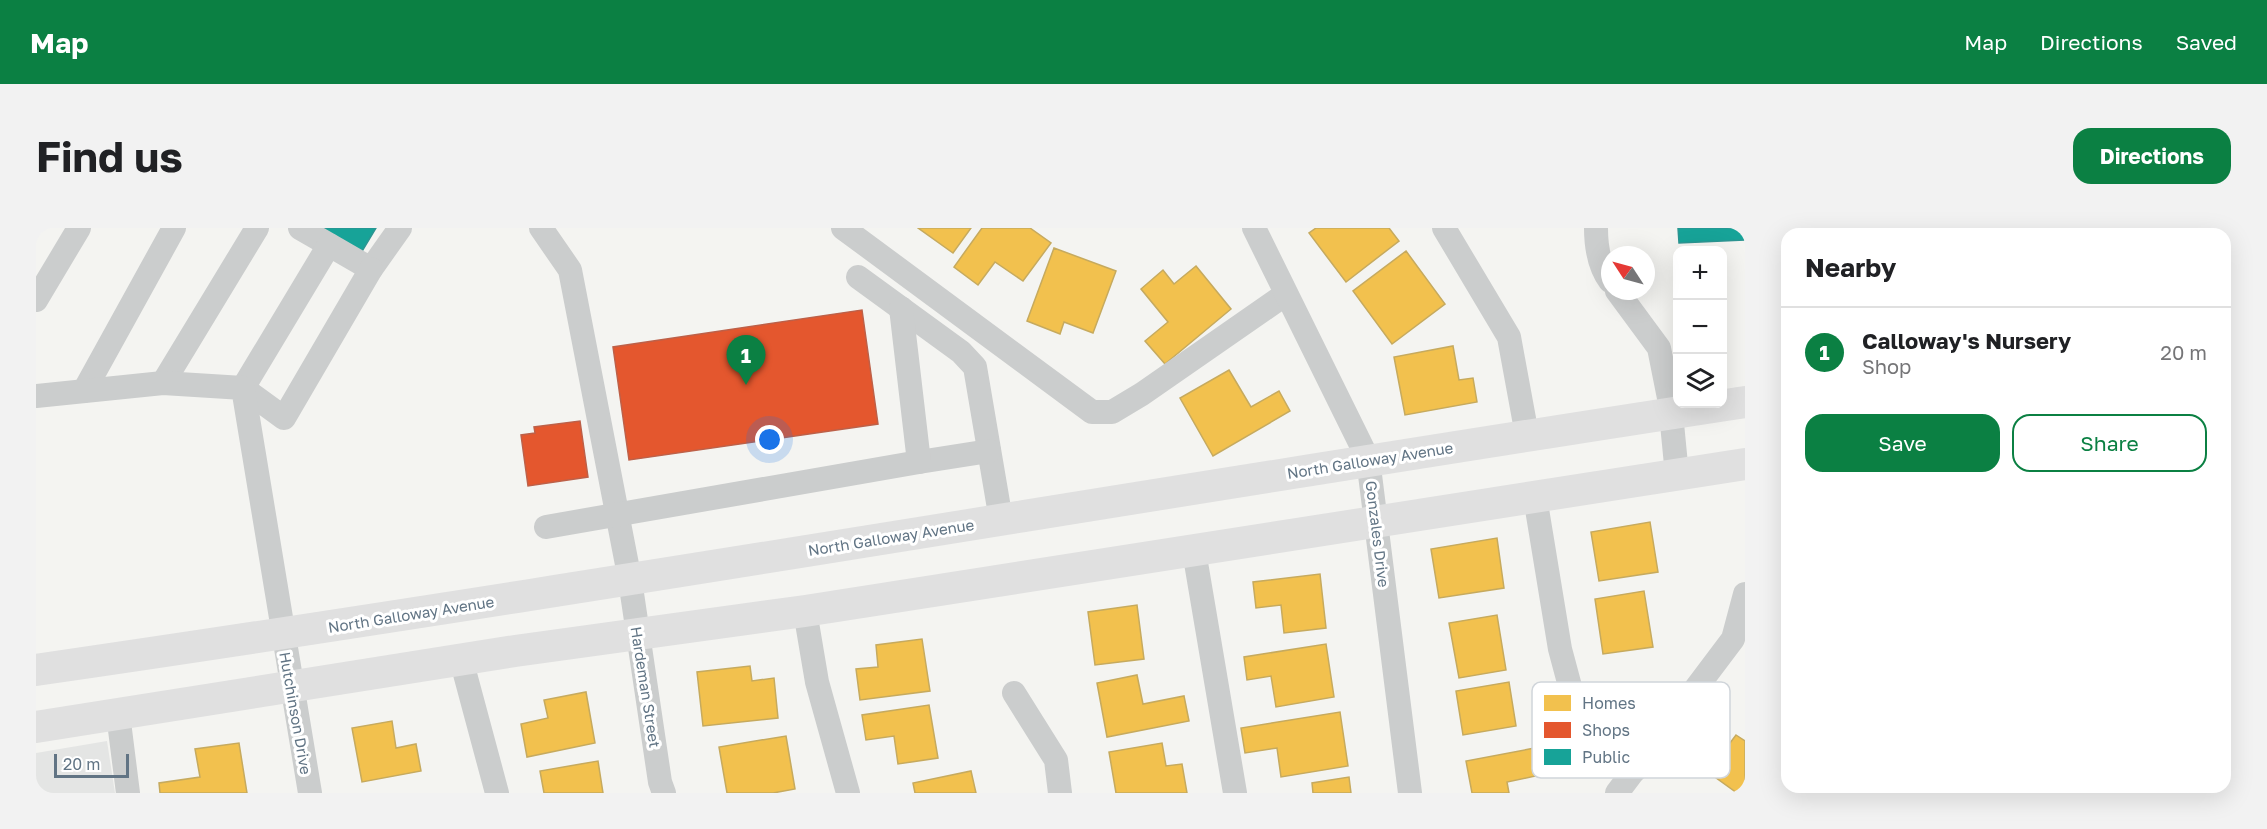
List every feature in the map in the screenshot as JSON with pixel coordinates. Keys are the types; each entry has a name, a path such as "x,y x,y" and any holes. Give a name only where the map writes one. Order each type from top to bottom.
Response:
{"main road":[{"name":"North Galloway Avenue","path":"36,670 630,580 1368,459 1745,402"},
{"path":"36,727 291,685 638,632 805,611 1745,464"}],"street":[{"path":"36,300 79,228"},
{"path":"84,391 174,228"},
{"path":"163,383 257,228"},
{"path":"300,228 371,269"},
{"path":"36,396 163,383 243,388 284,418 371,269 400,228"},
{"name":"Hardeman Street","path":"541,228 570,270 630,580 660,782 664,793"},
{"path":"843,228 1092,412 1112,412 1132,400 1286,294"},
{"name":"Gonzales Drive","path":"1254,228 1368,459 1410,793"},
{"path":"1444,228 1509,337 1527,435"},
{"path":"1596,228 1601,262"},
{"path":"243,388 329,245"},
{"path":"858,278 961,352 975,367 1000,520"},
{"path":"1624,300 1659,348 1671,413 1677,475"},
{"path":"901,308 919,462"},
{"name":"Hutchinson Drive","path":"243,388 310,793"},
{"path":"546,527 989,450"},
{"path":"1535,497 1560,649 1569,682"},
{"path":"1194,551 1235,793"},
{"path":"1701,682 1733,639 1745,594"},
{"path":"805,611 817,682 848,793"},
{"path":"461,659 497,793"},
{"path":"1014,693 1056,760 1060,793"},
{"path":"118,714 128,793"},
{"path":"1617,793 1629,778"}],"shaded area":[{"path":"107,741 115,793 36,793 36,753"}],"building: Homes":[{"path":"918,228 971,228 953,253"},
{"path":"982,228 1030,228 1051,243 1023,281 995,262 978,285 954,267"},
{"path":"1316,228 1389,228 1399,241 1346,282 1309,233"},
{"path":"1054,248 1116,271 1093,333 1064,322 1060,334 1027,321"},
{"path":"1406,251 1445,304 1392,344 1353,291"},
{"path":"1196,266 1231,309 1165,364 1145,341 1168,322 1141,289 1163,270 1174,284"},
{"path":"1453,346 1459,380 1473,378 1477,402 1405,415 1394,357"},
{"path":"1229,370 1251,407 1279,391 1290,411 1213,456 1180,398"},
{"path":"1650,522 1658,572 1599,581 1591,532"},
{"path":"1497,538 1504,588 1439,598 1431,549"},
{"path":"1320,574 1326,628 1284,633 1281,605 1256,608 1253,582"},
{"path":"1644,591 1653,647 1603,654 1595,599"},
{"path":"1137,605 1144,659 1095,665 1088,612"},
{"path":"1497,615 1506,670 1459,678 1449,623"},
{"path":"922,639 930,691 860,700 856,669 878,667 876,645"},
{"path":"1326,644 1334,697 1276,707 1271,676 1247,680 1244,657"},
{"path":"750,666 752,681 774,678 778,718 703,726 697,672"},
{"path":"1137,675 1143,704 1184,696 1189,721 1107,737 1097,683"},
{"path":"1509,682 1516,726 1463,735 1456,691"},
{"path":"586,692 595,743 527,757 521,724 548,718 544,700"},
{"path":"929,705 938,758 898,764 894,736 866,740 862,715"},
{"path":"1340,712 1348,766 1281,777 1277,748 1245,753 1241,728"},
{"path":"392,721 396,748 416,744 421,771 362,782 352,728"},
{"path":"1736,735 1745,741 1745,793 1737,793 1716,778 1730,778 1730,743"},
{"path":"786,736 795,789 773,793 727,793 719,747"},
{"path":"239,743 247,793 160,793 159,783 200,777 195,749"},
{"path":"1162,743 1166,766 1182,764 1187,793 1116,793 1109,752"},
{"path":"1532,749 1532,777 1507,782 1509,793 1472,793 1466,761"},
{"path":"598,761 603,793 544,793 540,771"},
{"path":"971,771 976,793 915,793 913,783"},
{"path":"1349,777 1351,793 1313,793 1312,783"}],"building: Shops":[{"path":"862,310 878,424 629,460 613,347"},
{"path":"580,421 588,477 528,486 521,435 535,433 534,427"}],"building: Public":[{"path":"321,228 376,228 361,253"},
{"path":"1678,228 1745,228 1745,240 1679,243"}],"place":[{"name":"Calloway's Nursery","path":"746,385"}]}
